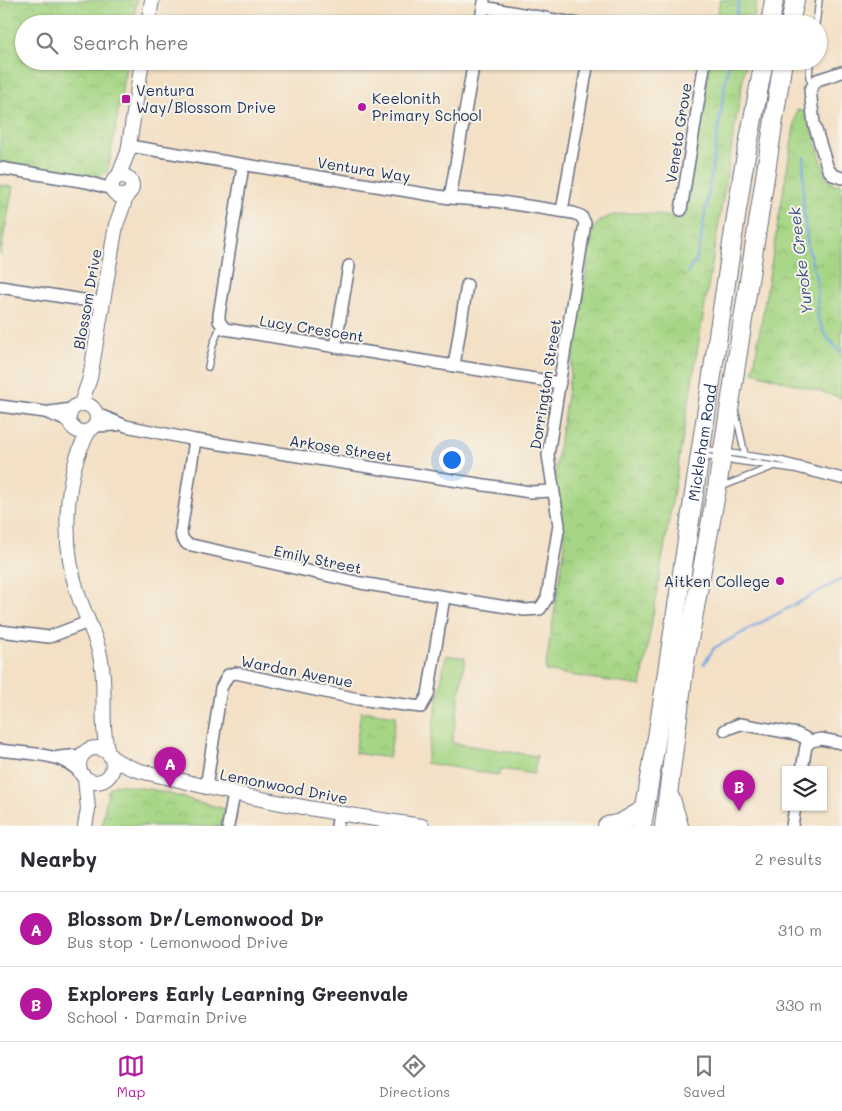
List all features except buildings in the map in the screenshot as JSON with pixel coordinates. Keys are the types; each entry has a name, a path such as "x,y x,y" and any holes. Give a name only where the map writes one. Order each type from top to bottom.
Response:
{"main road":[{"path":"772,15 774,0"},
{"path":"792,15 795,0"},
{"name":"Mickleham Road","path":"643,818 743,171 762,70"},
{"name":"Mickleham Road","path":"664,826 686,662 717,488 782,70"},
{"path":"669,792 679,826"},
{"path":"607,826 643,818"}],"street":[{"path":"150,15 152,0"},
{"path":"483,4 535,15"},
{"name":"Blossom Drive","path":"110,755 102,721 104,696 99,651 77,593 67,534 69,503 116,225 119,186 129,149 141,70"},
{"path":"450,198 472,70"},
{"path":"562,212 586,70"},
{"name":"Veneto Grove","path":"681,210 704,70"},
{"path":"842,72 812,84 810,90 812,111 830,172 842,178"},
{"name":"Ventura Way","path":"129,149 450,198 495,201 562,212 580,216 585,223 584,229"},
{"path":"220,324 219,314 243,166"},
{"path":"0,168 119,186"},
{"name":"Dorrington Street","path":"546,601 559,525 552,491 548,455 584,229"},
{"path":"335,347 349,266"},
{"path":"454,366 467,285"},
{"path":"0,287 102,303"},
{"name":"Lucy Crescent","path":"220,324 228,330 560,383"},
{"name":"Arkose Street","path":"0,406 84,418 195,440 530,492 552,491"},
{"name":"Emily Street","path":"195,440 181,531 182,538 187,544 361,584 532,610 540,609 546,601"},
{"name":"Wardan Avenue","path":"206,788 221,688 228,675 241,674 358,699 418,708 423,705 427,698 444,597"},
{"path":"0,631 49,637 88,622"},
{"name":"Blossom Drive","path":"86,752 102,721"},
{"path":"726,730 740,724 798,734 811,741"},
{"path":"803,766 806,746 811,741 817,739 842,743"},
{"path":"50,757 100,748 110,755 113,767 88,809"},
{"path":"0,750 50,757 74,766 83,776 94,782 107,778"},
{"path":"85,826 88,809 83,776 79,764 86,752"},
{"name":"Lemonwood Drive","path":"110,755 126,767 140,772 338,820 422,826"},
{"name":"Lemonwood Drive","path":"107,778 140,772"},
{"path":"228,826 234,794"},
{"path":"792,826 794,811"}],"lane":[{"path":"817,15 819,0"},
{"path":"809,70 809,77 812,84"},
{"path":"208,366 220,324"},
{"path":"731,397 739,422 745,454"},
{"path":"699,452 772,467 795,469 842,481"},
{"path":"722,456 745,454 808,466 842,476"},
{"path":"717,488 772,467"}],"green space":[{"path":"0,0 137,0 134,15 15,15 15,70 125,70 108,171 97,178 0,163"},
{"path":"720,0 757,0 754,15 718,15"},
{"path":"709,70 744,70 641,686 545,671 565,545 554,478 593,229 600,221 610,216 622,214 648,214 684,219"},
{"path":"797,110 807,112 827,179 834,184 842,184 842,398 753,372"},
{"path":"0,185 13,187 0,256"},
{"path":"446,655 465,658 452,743 537,756 534,774 500,769 499,775 426,763"},
{"path":"361,711 396,716 389,758 355,753"},
{"path":"116,784 155,790 225,809 222,826 102,826 108,790"}],"waterway":[{"path":"736,15 739,0"},
{"path":"688,272 696,261 701,239 728,70"},
{"name":"Yuroke Creek","path":"804,157 803,205 808,247 817,282 818,319 826,336 842,354"},
{"path":"704,664 714,648 842,579"}],"place":[{"name":"Ventura Way/Blossom Drive","path":"126,99"},
{"name":"Keelonith Primary School","path":"362,107"},
{"name":"Aitken College","path":"780,581"},
{"name":"Blossom Dr/Lemonwood Dr","path":"170,788"},
{"name":"Explorers Early Learning Greenvale","path":"739,811"}]}
